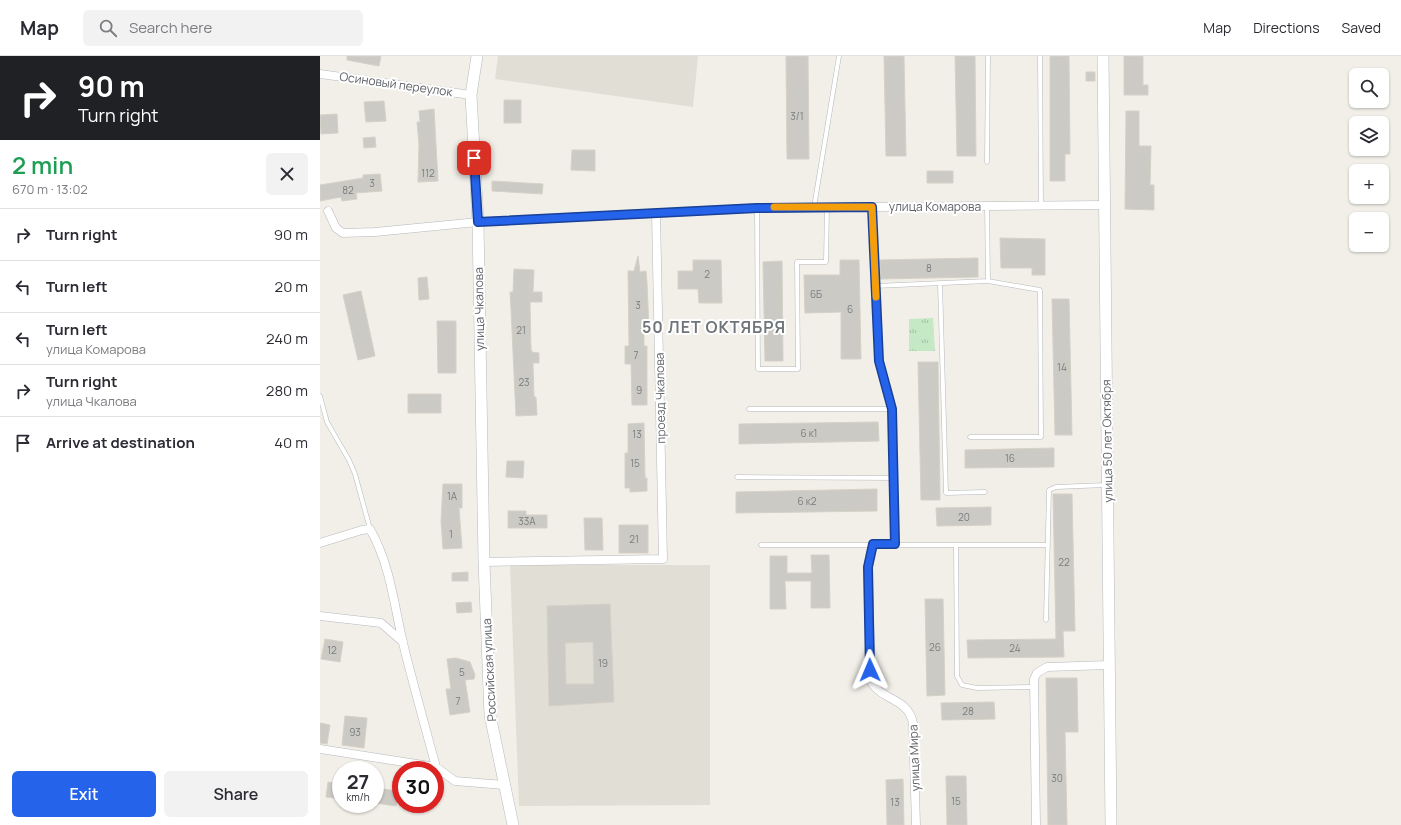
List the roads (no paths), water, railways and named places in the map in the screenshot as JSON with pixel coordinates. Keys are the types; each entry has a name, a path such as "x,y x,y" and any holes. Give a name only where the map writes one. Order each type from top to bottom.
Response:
{"street":[{"name":"улица Чкалова","path":"477,56 471,95 478,222 484,562"},
{"name":"улица 50 лет Октября","path":"1104,56 1111,825"},
{"name":"Осиновый переулок","path":"320,74 471,95"},
{"name":"улица Комарова","path":"328,211 336,228 343,232 375,232 478,222 757,208 1105,205"},
{"name":"проезд Чкалова","path":"484,562 663,559 656,213"},
{"path":"320,543 370,529 389,574 403,642 434,761"},
{"name":"улица Мира","path":"873,544 868,567 871,682 876,690 902,705 911,713 913,723 916,825"},
{"name":"Российская улица","path":"484,562 490,715 513,825"},
{"path":"320,616 381,623 403,642"},
{"path":"1036,825 1033,687 1037,673 1047,668 1109,665"},
{"path":"320,749 397,761"},
{"path":"444,773 455,781 504,785"}],"lane":[{"path":"814,207 839,56"},
{"path":"987,162 988,56"},
{"path":"1040,56 1041,205"},
{"path":"987,206 988,281"},
{"path":"757,208 758,369 766,369 798,368 797,262 826,262 827,207"},
{"path":"872,207 879,361 892,409 895,544"},
{"path":"876,286 988,281 1040,290 1041,437 970,437"},
{"path":"940,283 946,493 985,492"},
{"path":"320,396 327,422 356,474 370,529"},
{"path":"749,409 892,409"},
{"path":"737,477 894,478"},
{"path":"1046,620 1049,490 1052,487 1108,485"},
{"path":"761,545 1048,545"},
{"path":"956,545 957,676 962,685 977,688 1033,687"}],"district":[{"name":"50 ЛЕТ ОКТЯБРЯ","path":"714,327"}]}
